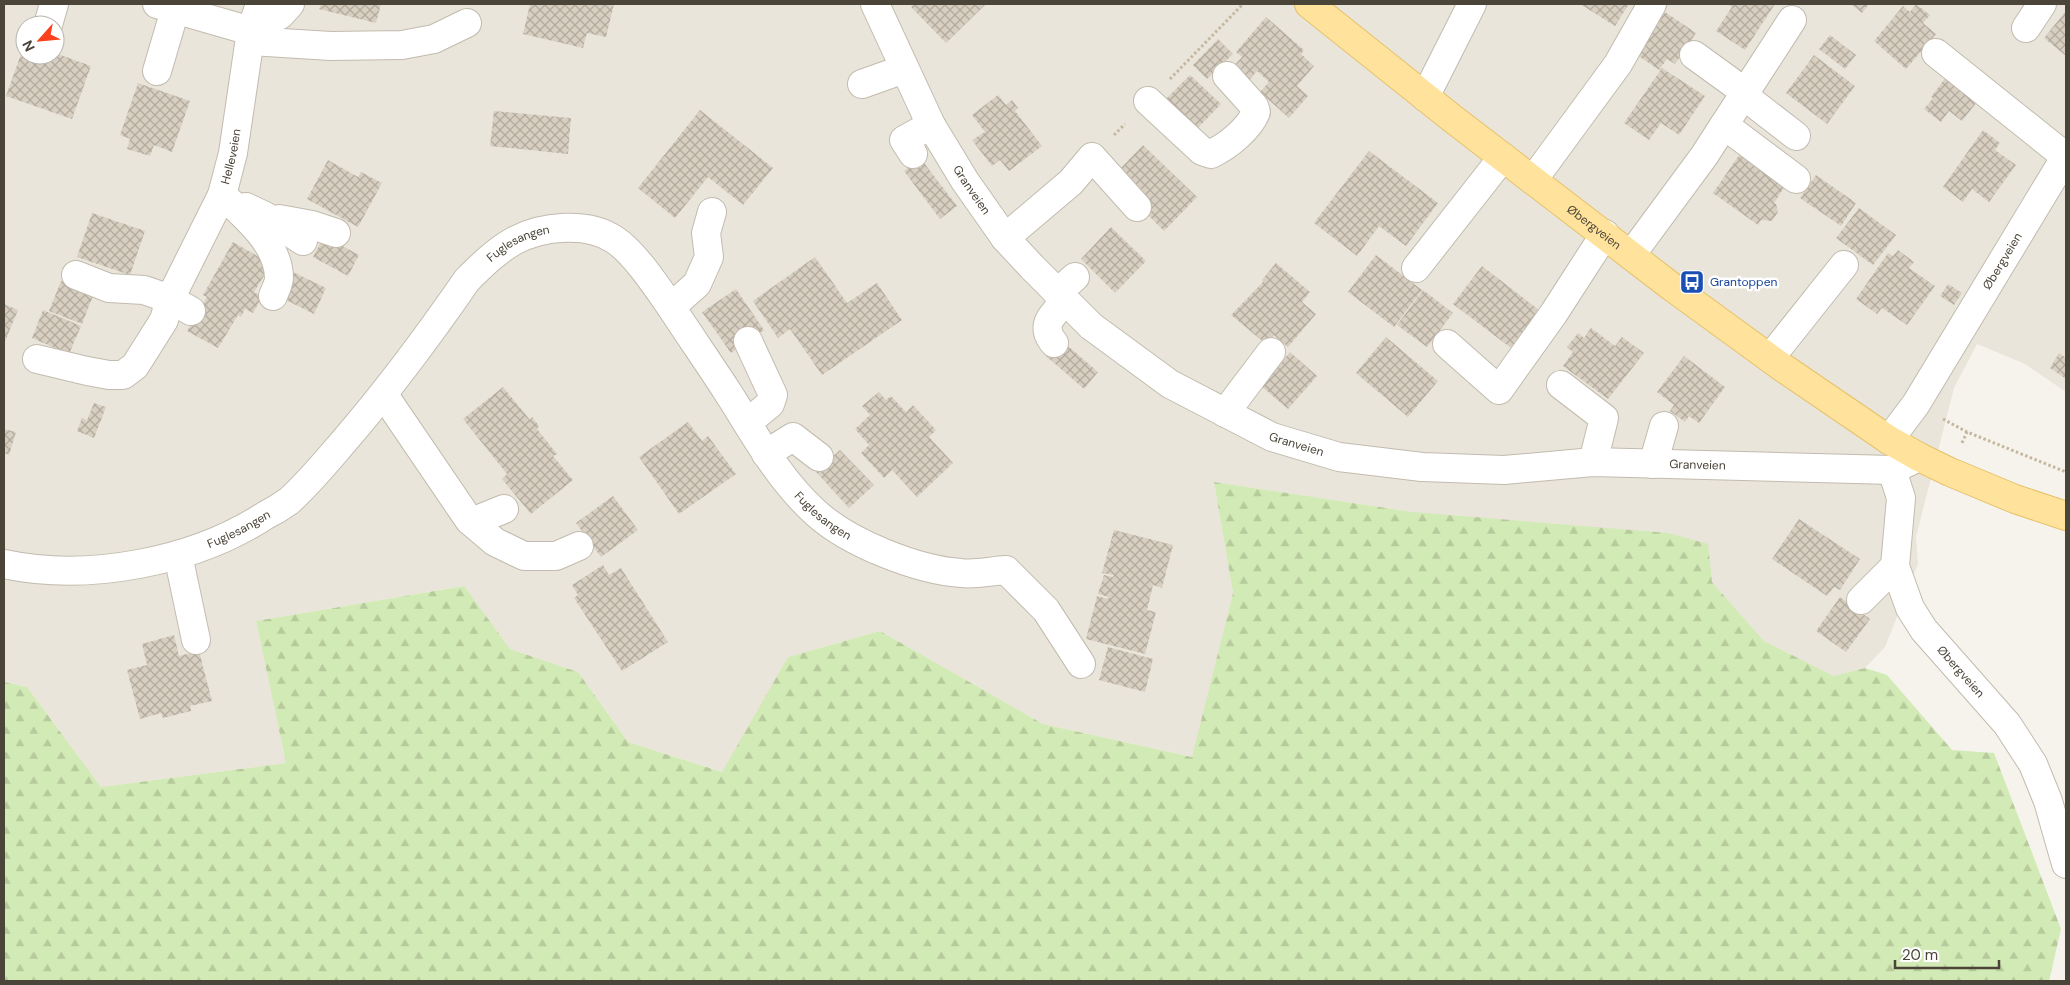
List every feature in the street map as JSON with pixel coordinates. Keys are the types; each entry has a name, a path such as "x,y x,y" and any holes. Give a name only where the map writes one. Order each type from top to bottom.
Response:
{"main road":[{"name":"Øbergveien","path":"1309,4 1425,97 1631,255 1770,358 1889,440 1950,472 2015,499 2066,516"}],"street":[{"path":"253,26 280,15 290,4"},
{"path":"1425,97 1472,4"},
{"path":"1534,180 1618,64 1652,4"},
{"path":"2026,28 2042,4"},
{"path":"157,71 166,7 253,26 331,46 402,45 434,39 467,23"},
{"name":"Granveien","path":"886,9 904,69 931,125 965,181 1005,238 1066,291 1092,326 1170,384 1272,437 1339,457 1422,467 1504,470 1593,462 1892,470 1919,457"},
{"path":"1631,255 1704,156 1792,20"},
{"name":"Helleveien","path":"37,358 88,372 109,376 123,375 135,366 164,320 181,305 222,195 233,152 253,26"},
{"path":"1936,53 2066,159"},
{"path":"1694,55 1796,136"},
{"path":"862,84 904,69"},
{"path":"1148,101 1202,151 1212,154 1221,149 1253,120 1256,112 1254,106 1227,76"},
{"path":"1724,124 1796,179"},
{"path":"913,154 904,140 931,125"},
{"path":"1005,238 1071,182 1092,157 1137,207"},
{"path":"1416,268 1503,157"},
{"name":"Øbergveien","path":"1889,440 1916,404 2066,159"},
{"path":"222,195 265,216 304,241"},
{"path":"222,195 251,222 268,243 280,278 273,296"},
{"path":"671,308 697,284 708,257 706,232 712,212"},
{"path":"265,216 312,225 336,233"},
{"name":"Fuglesangen","path":"4,564 57,571 141,564 178,555 237,532 288,502 314,476 384,395 467,280 480,266 514,241 531,234 551,229 594,230 616,240 637,262 671,308 766,454 816,514 844,533 883,552 922,567 962,574 1006,570 1046,610 1081,664"},
{"path":"1447,344 1499,390 1554,313 1605,234"},
{"path":"1770,358 1844,265"},
{"path":"76,274 109,288 144,290 181,305"},
{"path":"1054,343 1050,339 1047,327 1050,316 1066,291"},
{"path":"747,423 770,404 773,395 748,341"},
{"path":"1225,413 1271,352"},
{"path":"1560,385 1604,418 1593,462"},
{"path":"384,395 472,522 495,542 524,556 556,556 579,546"},
{"path":"1653,464 1664,426"},
{"path":"766,454 793,437 819,457"},
{"name":"Øbergveien","path":"1892,470 1901,498 1896,566 1907,600 1924,630 2008,724 2033,764 2048,801 2066,864"},
{"path":"472,522 504,509"},
{"path":"178,555 196,640"},
{"path":"1861,600 1896,566"}],"shaded area":[{"path":"4,4 2066,4 2066,392 2025,364 1977,344 1954,388 1916,537 1918,564 1885,647 1865,668 1834,676 1764,641 1712,582 1413,512 1214,482 1233,593 1193,757 1043,724 880,631 788,657 723,772 628,742 578,672 510,649 463,586 256,621 286,763 101,787 27,687 4,682"}],"green space":[{"path":"1214,482 1413,512 1668,533 1708,544 1712,582 1764,641 1834,676 1865,668 1887,675 1952,750 1994,753 2061,929 2049,981 4,981 4,682 27,687 101,787 286,763 256,621 464,586 510,649 578,672 628,742 722,772 788,657 880,631 1043,724 1192,757 1233,593"}],"building":[{"path":"321,4 381,4 376,23 319,9"},
{"path":"530,4 614,4 606,37 587,33 583,48 523,34"},
{"path":"914,4 986,4 946,43 911,7"},
{"path":"1580,4 1629,4 1615,26"},
{"path":"1727,4 1775,4 1745,50 1716,31 1732,7"},
{"path":"1851,4 1869,4 1862,13"},
{"path":"1916,4 1930,15 1923,23 1936,34 1906,69 1874,41 1903,6 1910,12"},
{"path":"2066,11 2066,56 2044,38"},
{"path":"1665,12 1696,33 1675,64 1667,59 1659,70 1637,55"},
{"path":"1266,17 1304,50 1301,54 1314,66 1297,86 1308,96 1289,118 1260,92 1269,82 1257,71 1247,83 1231,69 1242,57 1236,52"},
{"path":"1830,35 1856,55 1845,69 1819,49"},
{"path":"1218,39 1233,54 1207,79 1193,65"},
{"path":"1814,55 1855,86 1827,124 1786,93"},
{"path":"65,57 91,66 72,119 6,96 17,65 65,65"},
{"path":"1662,68 1705,96 1679,135 1661,123 1649,140 1624,123"},
{"path":"1190,75 1221,104 1196,130 1165,100"},
{"path":"1946,77 1977,102 1962,121 1949,111 1941,122 1924,109"},
{"path":"138,83 190,101 172,152 154,145 150,156 127,149 130,139 120,135"},
{"path":"998,95 1006,105 1012,100 1018,108 1015,111 1042,146 1009,171 1000,160 992,166 972,140 985,132 972,115"},
{"path":"700,110 773,168 743,205 708,177 675,218 638,188"},
{"path":"494,111 571,118 568,154 490,146"},
{"path":"1983,130 2000,143 1995,150 2016,165 1989,202 1972,189 1963,202 1943,187"},
{"path":"1143,145 1197,197 1164,231 1146,213 1119,170"},
{"path":"1744,148 1789,180 1774,203 1778,212 1772,221 1761,220 1758,225 1713,193"},
{"path":"1369,151 1438,203 1406,246 1379,226 1357,256 1314,223"},
{"path":"921,159 957,206 940,219 904,171"},
{"path":"328,160 358,177 361,172 382,183 358,227 307,199"},
{"path":"1816,175 1856,203 1841,226 1800,198"},
{"path":"1859,208 1896,235 1873,265 1836,238"},
{"path":"92,213 145,231 130,275 77,257"},
{"path":"1111,227 1146,261 1115,293 1081,259"},
{"path":"324,236 359,255 348,276 313,257"},
{"path":"233,242 271,264 254,292 262,297 253,313 245,309 241,317 238,315 218,348 187,331 207,297 203,295"},
{"path":"1898,250 1914,262 1909,268 1935,286 1907,325 1882,308 1877,314 1856,299 1888,253 1893,256"},
{"path":"1376,255 1422,290 1394,327 1348,292"},
{"path":"815,257 847,303 877,283 902,320 822,375 790,329 778,338 753,301"},
{"path":"1276,263 1310,292 1302,302 1316,314 1288,347 1274,335 1266,344 1231,315 1263,282 1262,280"},
{"path":"1482,266 1539,310 1511,348 1453,304"},
{"path":"293,272 326,288 314,314 280,297"},
{"path":"61,281 93,296 82,324 49,311"},
{"path":"1948,284 1962,293 1954,305 1940,296"},
{"path":"736,289 764,330 731,353 702,312"},
{"path":"1423,290 1453,313 1427,347 1397,325"},
{"path":"4,304 18,310 4,344"},
{"path":"43,310 81,326 69,354 32,338"},
{"path":"1591,328 1615,346 1622,337 1644,353 1608,399 1563,366 1573,352 1567,347 1578,333 1584,338"},
{"path":"1386,337 1438,381 1408,417 1356,373"},
{"path":"1060,339 1098,372 1084,389 1046,356"},
{"path":"1290,352 1317,376 1288,409 1261,386"},
{"path":"2059,353 2066,358 2066,379 2050,368"},
{"path":"1684,356 1725,387 1699,423 1689,416 1685,422 1670,411 1674,405 1657,392"},
{"path":"503,387 530,420 532,417 539,426 537,429 557,454 553,456 573,480 531,514 502,479 507,474 463,419"},
{"path":"879,392 886,400 891,396 906,412 913,405 936,430 929,437 953,463 917,497 892,470 884,478 861,453 869,445 855,429 870,415 862,406"},
{"path":"94,403 106,407 94,438 77,431 82,418 87,420"},
{"path":"688,422 702,441 708,436 736,474 679,514 639,457"},
{"path":"4,429 16,432 9,455 4,453"},
{"path":"840,450 874,485 849,508 816,472"},
{"path":"613,496 638,530 601,557 576,523"},
{"path":"1799,519 1860,559 1840,590 1834,587 1827,596 1772,559"},
{"path":"1114,530 1173,545 1162,588 1153,585 1147,610 1156,612 1145,654 1086,639 1097,596 1108,599 1109,597 1098,594 1104,575 1113,577 1114,575 1102,573"},
{"path":"603,565 609,575 621,568 668,642 622,671 574,598 578,595 572,585"},
{"path":"1840,597 1870,619 1846,652 1816,631"},
{"path":"174,635 179,656 199,651 212,701 190,706 191,711 163,718 161,713 140,719 127,670 147,665 142,644"},
{"path":"1108,647 1153,659 1145,692 1099,680"}],"place":[{"name":"Grantoppen","path":"1692,282"}]}
